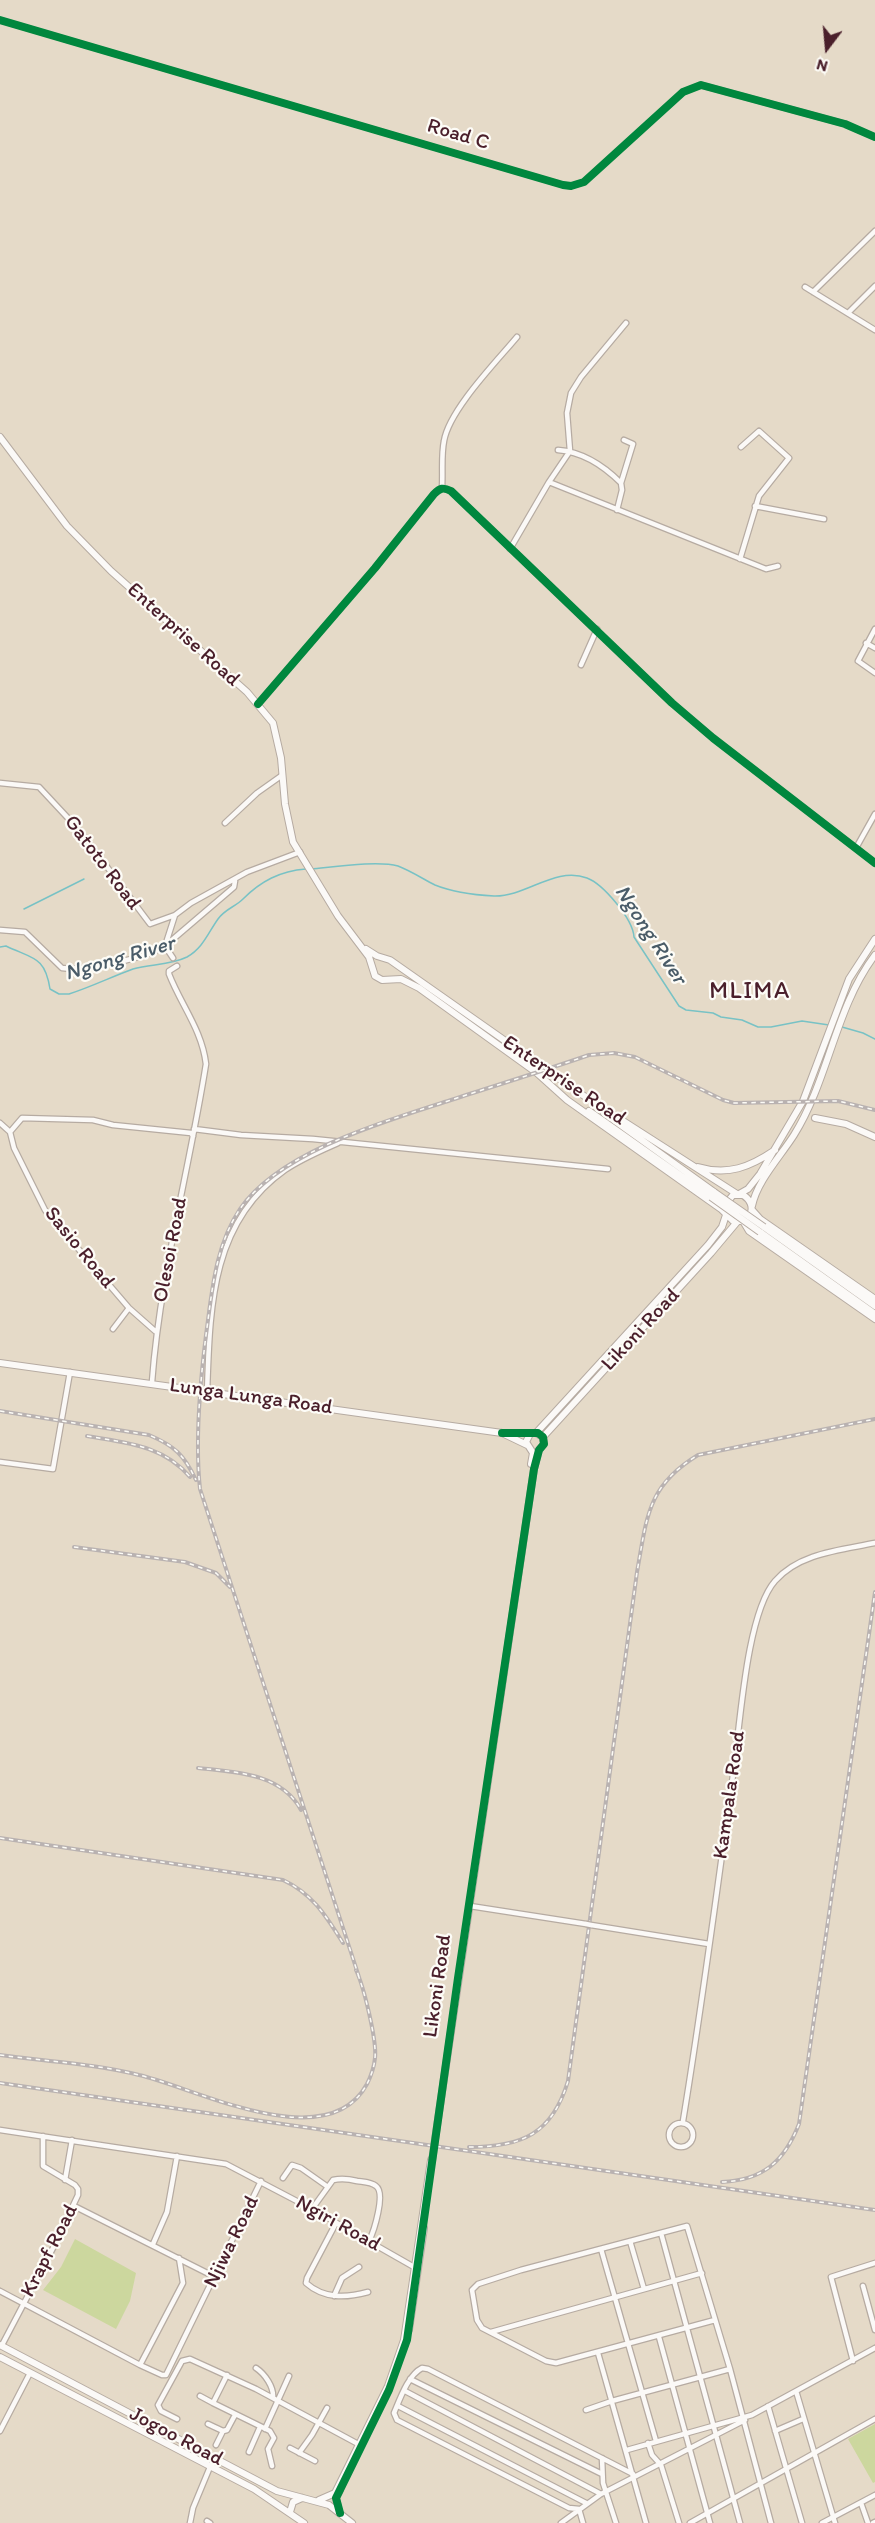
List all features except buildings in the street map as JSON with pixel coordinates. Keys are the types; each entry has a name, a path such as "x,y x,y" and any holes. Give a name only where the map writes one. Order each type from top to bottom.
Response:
{"main road":[{"name":"Enterprise Road","path":"0,437 67,526 111,571 258,704 273,723 294,842 338,916 361,945"},
{"path":"533,1433 543,1437 544,1444 539,1450 528,1447 526,1439 708,1245 722,1227 727,1201 748,1189 776,1149 800,1106 849,979 875,939"},
{"path":"361,945 382,958 390,960 394,972 390,978 385,980 377,978 361,945"},
{"path":"740,1222 750,1216 756,1194 808,1111 858,980 875,955"},
{"path":"373,966 377,960 382,958"},
{"name":"Enterprise Road","path":"393,964 578,1092 738,1194"},
{"name":"Enterprise Road","path":"390,978 404,980 444,1006 537,1073 567,1100 726,1214"},
{"path":"578,1092 603,1113 875,1306"},
{"path":"567,1100 589,1111 875,1314"},
{"path":"800,1106 815,1118"},
{"path":"792,1122 815,1118 846,1124 875,1137"},
{"path":"688,1164 719,1172 736,1170 754,1163 776,1149"},
{"path":"748,1189 751,1193 756,1194"},
{"path":"738,1194 749,1199 760,1219 875,1299"},
{"path":"726,1214 875,1319"},
{"name":"Likoni Road","path":"543,1437 740,1222"},
{"name":"Lunga Lunga Road","path":"0,1363 152,1382 207,1393 502,1433 533,1433"},
{"name":"Lunga Lunga Road","path":"502,1433 528,1447"},
{"name":"Likoni Road","path":"436,2133 530,1482 532,1454 528,1447"},
{"name":"Likoni Road","path":"315,2501 325,2499 335,2493 388,2386 404,2340 470,1906 488,1771 534,1469 539,1450"},
{"name":"Likoni Road","path":"340,2512 336,2498 386,2397 407,2340 431,2160"},
{"name":"Jogoo Road","path":"1,2345 277,2491 329,2505 351,2522"},
{"name":"Jogoo Road","path":"0,2357 269,2497 304,2523"},
{"path":"107,2412 112,2403"},
{"path":"290,2512 293,2502 302,2498"}],"street":[{"name":"Road C","path":"0,20 563,185 571,186 584,182 683,92 701,85 845,124 875,137"},
{"path":"813,292 875,231"},
{"path":"848,313 875,286"},
{"path":"805,287 875,330"},
{"path":"510,549 570,451 567,413 571,393 581,377 626,323"},
{"path":"442,488 444,439 448,428 456,412 517,337"},
{"path":"740,559 760,493 789,458 759,431 741,447"},
{"path":"617,510 622,490 621,483 633,444 624,440"},
{"path":"558,450 570,451 600,466 621,483"},
{"path":"549,482 766,569 778,566"},
{"path":"442,488 451,491 672,703 713,738 875,863"},
{"path":"258,704 368,576 434,494 442,488"},
{"path":"755,506 824,519"},
{"path":"581,665 597,629"},
{"path":"875,629 858,661 875,673"},
{"path":"866,643 875,648"},
{"path":"225,823 257,793 281,776"},
{"name":"Gatoto Road","path":"0,783 39,787 80,831 148,924 155,924 175,915 247,872 300,852"},
{"path":"856,848 875,814"},
{"path":"0,930 25,932 62,968 81,969 145,955 167,945 234,888 235,881"},
{"path":"173,958 167,940 175,915"},
{"name":"Olesoi Road","path":"152,1382 155,1331 166,1266 206,1064 205,1053 193,1018 179,997 169,974 169,971 177,966"},
{"path":"10,1132 22,1118 33,1117 77,1122 93,1120 113,1125 174,1130 191,1133 193,1136"},
{"name":"Sasio Road","path":"0,1123 10,1132 14,1148 45,1210 129,1308 155,1331"},
{"path":"194,1129 241,1136 339,1143 608,1169"},
{"path":"207,1393 215,1277 230,1234 254,1197 267,1185 303,1159 339,1143"},
{"path":"113,1329 129,1308"},
{"path":"0,1462 53,1469 70,1372"},
{"name":"Kampala Road","path":"682,2121 750,1652 763,1599 775,1581 796,1564 834,1551 875,1543"},
{"path":"470,1906 709,1944"},
{"path":"682,2121 690,2127 693,2135 690,2144 681,2147 673,2144 669,2137 670,2128 682,2121"},
{"name":"Njiwa Road","path":"0,2130 225,2164 261,2181 176,2358 164,2376 0,2291"},
{"name":"Krapf Road","path":"1,2345 74,2206 78,2189 42,2166 43,2136"},
{"path":"65,2180 72,2140"},
{"path":"153,2244 167,2212 177,2156"},
{"path":"283,2178 292,2165 301,2168 328,2187"},
{"path":"312,2209 333,2180 347,2179 374,2185 379,2188 380,2195 376,2220 369,2241"},
{"name":"Ngiri Road","path":"261,2181 414,2267"},
{"path":"74,2206 215,2277"},
{"path":"336,2223 306,2281 325,2295 349,2296 368,2292"},
{"path":"715,2320 629,2345 553,2363 478,2324 471,2293 474,2286 521,2270 687,2226 730,2369 771,2523"},
{"path":"661,2233 701,2377 714,2436 740,2523"},
{"path":"630,2241 644,2289"},
{"path":"601,2249 656,2441"},
{"path":"140,2365 183,2283 179,2258"},
{"path":"852,2361 831,2277 875,2264"},
{"path":"333,2296 342,2278 359,2267"},
{"path":"491,2332 702,2272"},
{"path":"863,2286 875,2330"},
{"path":"658,2337 710,2523"},
{"path":"627,2450 752,2415 875,2348"},
{"path":"598,2353 646,2523"},
{"path":"176,2358 182,2361 190,2359 227,2374 360,2445"},
{"path":"177,2419 161,2411 158,2405 182,2361"},
{"path":"256,2368 263,2374 275,2399"},
{"path":"579,2510 570,2508 400,2422 395,2417 410,2379 419,2369 428,2369 633,2476"},
{"path":"586,2410 730,2369"},
{"path":"0,2431 30,2373"},
{"path":"213,2403 227,2374"},
{"path":"249,2452 289,2376"},
{"path":"410,2379 602,2474"},
{"path":"405,2391 604,2492"},
{"path":"796,2391 812,2453 834,2520"},
{"path":"200,2396 272,2433 274,2438 268,2449 272,2466"},
{"path":"398,2406 586,2503"},
{"path":"768,2406 802,2523"},
{"path":"299,2453 327,2408"},
{"path":"216,2445 235,2415"},
{"path":"561,2523 604,2492 633,2476 661,2465 743,2418"},
{"path":"775,2431 803,2419"},
{"path":"690,2523 875,2419"},
{"path":"208,2424 223,2431"},
{"path":"648,2443 652,2455 661,2465 679,2523"},
{"path":"290,2448 315,2461"},
{"path":"602,2458 604,2492 616,2523"},
{"path":"190,2523 193,2508 210,2467"},
{"path":"822,2523 834,2520 875,2495"},
{"path":"861,2503 868,2523"},
{"path":"579,2510 583,2523"}],"green space":[{"path":"75,2239 136,2273 130,2301 116,2329 43,2290 61,2267"},
{"path":"875,2424 875,2482 873,2483 848,2439"}],"waterway":[{"name":"Ngong River","path":"311,869 355,864 389,864 403,868 435,885 464,893 494,896 518,892 563,876 575,875 587,878 601,887 623,912 634,937 679,1006 686,1010 742,1020 758,1027 802,1021 829,1025"},
{"name":"Ngong River","path":"0,947 6,946 36,960 45,970 50,989 59,994 69,994 133,969 174,962 187,957 201,945 221,916 257,887 279,875 306,869"},
{"path":"24,909 84,879"},
{"name":"Ngong River","path":"842,1027 875,1039"}],"railway":[{"path":"359,1977 200,1489 199,1412 210,1302 225,1238 240,1209 258,1189 281,1170 336,1141 366,1128 589,1055 614,1053 635,1057 723,1100 734,1103 838,1101 875,1110"},
{"path":"0,1411 149,1435 178,1452 196,1480"},
{"path":"469,2147 505,2144 532,2134 553,2114 568,2081 637,1572 647,1519 659,1491 668,1479 698,1455 875,1419"},
{"path":"87,1436 143,1447 156,1452 179,1466 190,1477"},
{"path":"74,1547 185,1562 216,1573 230,1587"},
{"path":"722,2182 749,2177 770,2166 786,2149 799,2124 875,1592"},
{"path":"198,1768 242,1773 269,1782 282,1788 301,1810"},
{"path":"0,1838 283,1880 311,1899 343,1943"},
{"path":"0,2055 123,2071 259,2112 292,2117 323,2116 348,2105 367,2084 374,2065 372,2027 356,1970"},
{"path":"0,2083 875,2210"}],"cycle path":[{"path":"0,20 563,185 571,186 584,182 683,92 701,85 845,124 875,137"},
{"path":"258,704 375,568 434,494 440,489 446,489 451,491 672,703 713,738 875,863"},
{"path":"340,2513 336,2498 389,2390 407,2340 534,1469 539,1450 544,1444 543,1437 538,1433 502,1433"}],"district":[{"name":"MLIMA","path":"750,992"}]}
